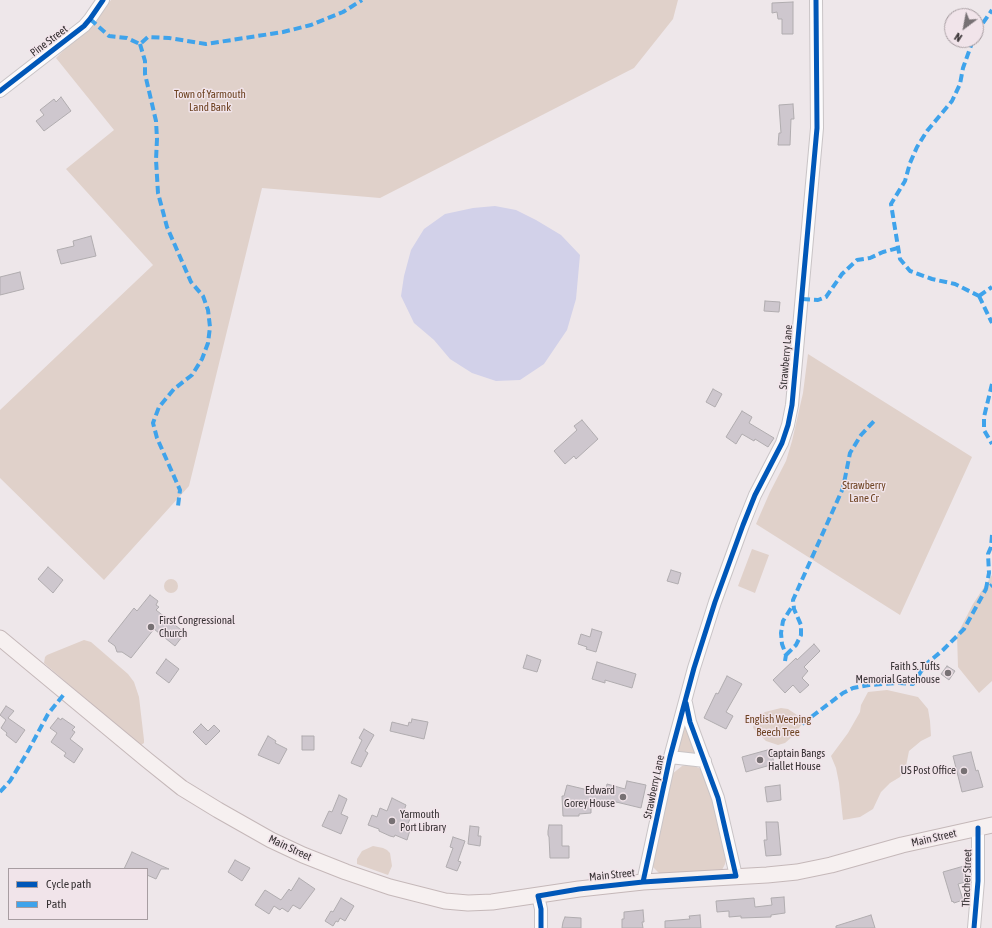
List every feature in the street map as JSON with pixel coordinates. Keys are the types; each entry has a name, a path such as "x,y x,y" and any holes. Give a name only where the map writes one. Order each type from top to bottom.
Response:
{"main road":[{"name":"Main Street","path":"0,638 182,788 218,810 271,840 346,872 390,887 437,900 457,903 481,903 579,889 643,882 787,873 818,868 902,845 985,826"}],"street":[{"name":"Pine Street","path":"0,91 84,26 90,20 103,0"},
{"name":"Strawberry Lane","path":"643,882 670,757 698,653 738,536 755,495 782,443 790,416 817,134 816,0"},
{"name":"Strawberry Lane","path":"686,697 686,707 689,718 718,798 736,876"},
{"name":"Strawberry Lane","path":"670,757 704,761"},
{"name":"Thacher Street","path":"974,928 985,826"},
{"path":"538,896 541,910 541,928"}],"green space":[{"name":"Town of Yarmouth Land Bank","path":"111,0 678,0 673,19 634,68 380,198 262,188 189,486 104,580 0,478 0,410 153,265 66,169 114,130 56,58"},
{"name":"Strawberry Lane Cr","path":"808,354 972,457 900,615 756,524 786,461 803,393"},
{"path":"752,549 769,555 755,593 738,586"},
{"path":"992,575 992,681 979,693 958,667 957,635 973,604"},
{"path":"168,579 174,579 178,583 178,589 174,593 168,593 164,589 164,583"},
{"path":"84,640 91,642 128,674 134,682 139,697 144,740 144,743 141,745 44,663 47,655"},
{"path":"887,690 918,697 928,709 931,736 921,741 909,751 906,766 900,777 890,783 881,792 873,809 860,817 843,820 839,783 836,768 831,756 848,733 860,712 861,705 868,692"},
{"name":"English Weeping Beech Tree","path":"781,708 788,709 800,717 802,724 793,736 785,743 778,745 766,741 753,728 758,717 765,712"},
{"path":"686,724 698,755 676,752 683,726"},
{"path":"690,764 701,769 708,781 726,858 725,864 722,870 719,871 659,873 653,867 652,863 672,774 682,766"},
{"path":"373,846 383,848 390,853 392,866 388,875 357,864 357,859 362,851"}],"water":[{"path":"495,206 516,210 536,220 561,235 580,255 576,299 567,330 544,364 520,380 496,381 472,373 450,359 434,340 414,323 401,296 404,276 411,250 424,229 445,214 473,208"}],"building":[{"path":"793,2 793,34 782,34 782,19 778,19 777,12 772,13 772,3"},
{"path":"61,97 71,111 44,131 36,121 44,115 40,110 54,99 56,102"},
{"path":"793,104 794,119 791,119 790,145 778,145 779,133 781,133 779,105"},
{"path":"91,236 96,256 61,264 57,250 74,246 73,241"},
{"path":"20,272 24,289 0,295 0,277"},
{"path":"765,301 780,302 779,312 764,311"},
{"path":"713,389 722,394 715,407 706,402"},
{"path":"742,411 752,417 749,423 774,438 768,447 755,439 754,441 742,434 736,444 726,437"},
{"path":"582,420 598,439 576,459 574,456 565,464 554,451 577,430 574,426"},
{"path":"48,567 63,580 53,593 38,579"},
{"path":"671,570 681,573 678,584 667,581"},
{"name":"First Congressional Church","path":"150,595 158,601 156,605 159,607 156,610 185,633 175,646 154,629 131,658 122,652 117,652 115,646 108,641 134,608 137,611"},
{"path":"592,629 602,632 596,652 586,649 587,647 578,644 581,634 590,637"},
{"path":"814,644 820,651 804,667 808,671 802,678 809,685 800,693 793,685 785,693 773,680 796,658 797,660"},
{"path":"527,655 541,660 537,672 523,668"},
{"path":"166,659 179,669 169,683 156,673"},
{"path":"597,662 636,674 632,688 605,680 605,683 592,679"},
{"name":"Faith S. Tufts Memorial Gatehouse","path":"947,666 955,671 949,680 941,674"},
{"path":"727,676 742,684 726,712 733,716 726,729 704,718 716,693 718,694"},
{"path":"6,706 14,711 8,718 25,730 16,743 6,735 7,733 1,728 6,720 0,715"},
{"path":"58,718 61,720 62,718 75,727 72,730 75,732 70,739 83,749 74,763 64,756 66,753 51,742 57,733 50,728"},
{"path":"412,719 428,722 424,739 390,731 392,722 408,726"},
{"path":"201,724 208,731 214,725 220,731 206,745 193,732"},
{"path":"364,729 374,735 365,751 368,753 361,767 351,763 362,740 359,738"},
{"path":"268,736 276,741 275,743 287,749 279,764 258,755"},
{"path":"302,736 314,736 314,750 302,750"},
{"name":"Captain Bangs Hallet House","path":"771,749 774,764 746,772 742,757"},
{"name":"US Post Office","path":"971,752 976,771 978,770 983,787 962,792 953,756"},
{"path":"627,781 646,785 641,808 612,801 611,805 591,800 591,813 579,814 579,816 563,816 562,796 564,796 567,785 605,794 607,784 625,789"},
{"path":"780,785 781,800 767,802 765,787"},
{"path":"339,795 347,799 341,814 348,817 341,834 322,826 329,811 332,812"},
{"path":"392,798 406,805 402,816 410,819 406,828 410,830 407,840 395,835 394,837 390,836 379,831 379,829 368,825 372,815 377,817 380,808 387,811"},
{"path":"766,822 778,822 781,855 766,856 764,840 767,840"},
{"path":"549,825 562,825 562,846 569,846 569,858 550,858 548,835"},
{"path":"470,826 479,827 478,836 481,836 480,846 468,844"},
{"path":"453,837 465,841 458,861 461,862 457,871 446,867 453,848 450,847"},
{"path":"132,852 169,869 161,869 156,879 148,875 148,868 124,868"},
{"path":"235,860 250,868 242,881 228,872"},
{"path":"964,866 969,881 958,884 963,900 954,903 953,901 952,902 943,872"},
{"path":"299,878 315,889 300,909 293,905 288,912 282,908 280,910 274,906 269,914 255,905 265,890 281,900 289,889 291,891"},
{"path":"784,897 785,913 771,915 771,917 729,917 729,911 717,912 716,901 754,898 755,907 772,905 771,898"},
{"path":"341,898 354,906 345,921 340,918 333,926 325,921 331,911 333,912"},
{"path":"643,910 643,928 622,928 624,912"},
{"path":"700,915 701,928 665,928 665,921 690,919 689,916"},
{"path":"871,915 875,928 836,928 836,926"},
{"path":"565,917 581,918 581,928 562,928"}],"marked path":[{"path":"90,19 109,36 127,38 140,44 148,37 169,38 206,44 283,32 311,25 343,12 362,0"},
{"path":"984,22 992,10"},
{"path":"140,44 145,61 145,74 156,121 158,193 167,227 191,282 203,296 208,310 210,327 208,343 202,359 192,375 174,389 159,407 153,423 157,438 180,490 178,506"},
{"path":"970,48 963,68 960,84 952,101 927,131 917,147 910,163 905,181 891,204 900,259 910,271 932,279 955,284 979,296"},
{"path":"802,299 818,300 826,297 842,274 857,260 870,258 883,252 898,248"},
{"path":"979,296 992,287"},
{"path":"979,296 992,323"},
{"path":"992,384 984,417 984,430 992,444"},
{"path":"786,655 796,645 801,635 801,625 794,609 793,600 843,488 850,453 861,435 875,420"},
{"path":"992,535 991,547 988,554 989,573 986,589 992,585"},
{"path":"802,724 843,693 853,688 869,685 899,683 913,684 925,665 964,629 986,589"},
{"path":"785,661 786,655 782,644 781,633 783,621 793,605"},
{"path":"0,792 10,781 48,714 65,693"}],"cycle path":[{"path":"0,91 84,26 103,0"},
{"path":"643,882 670,757 694,668 715,602 743,525 755,495 782,443 788,425 792,405 817,128 816,0"},
{"path":"541,928 541,909 538,896 579,889 643,882 736,876 718,798 690,722 686,703"},
{"path":"974,928 978,881 978,828"}],"place":[{"name":"First Congressional Church","path":"151,627"},
{"name":"Faith S. Tufts Memorial Gatehouse","path":"948,673"},
{"name":"Captain Bangs Hallet House","path":"760,760"},
{"name":"US Post Office","path":"964,771"},
{"name":"Edward Gorey House","path":"623,797"},
{"name":"Yarmouth Port Library","path":"392,821"}]}
